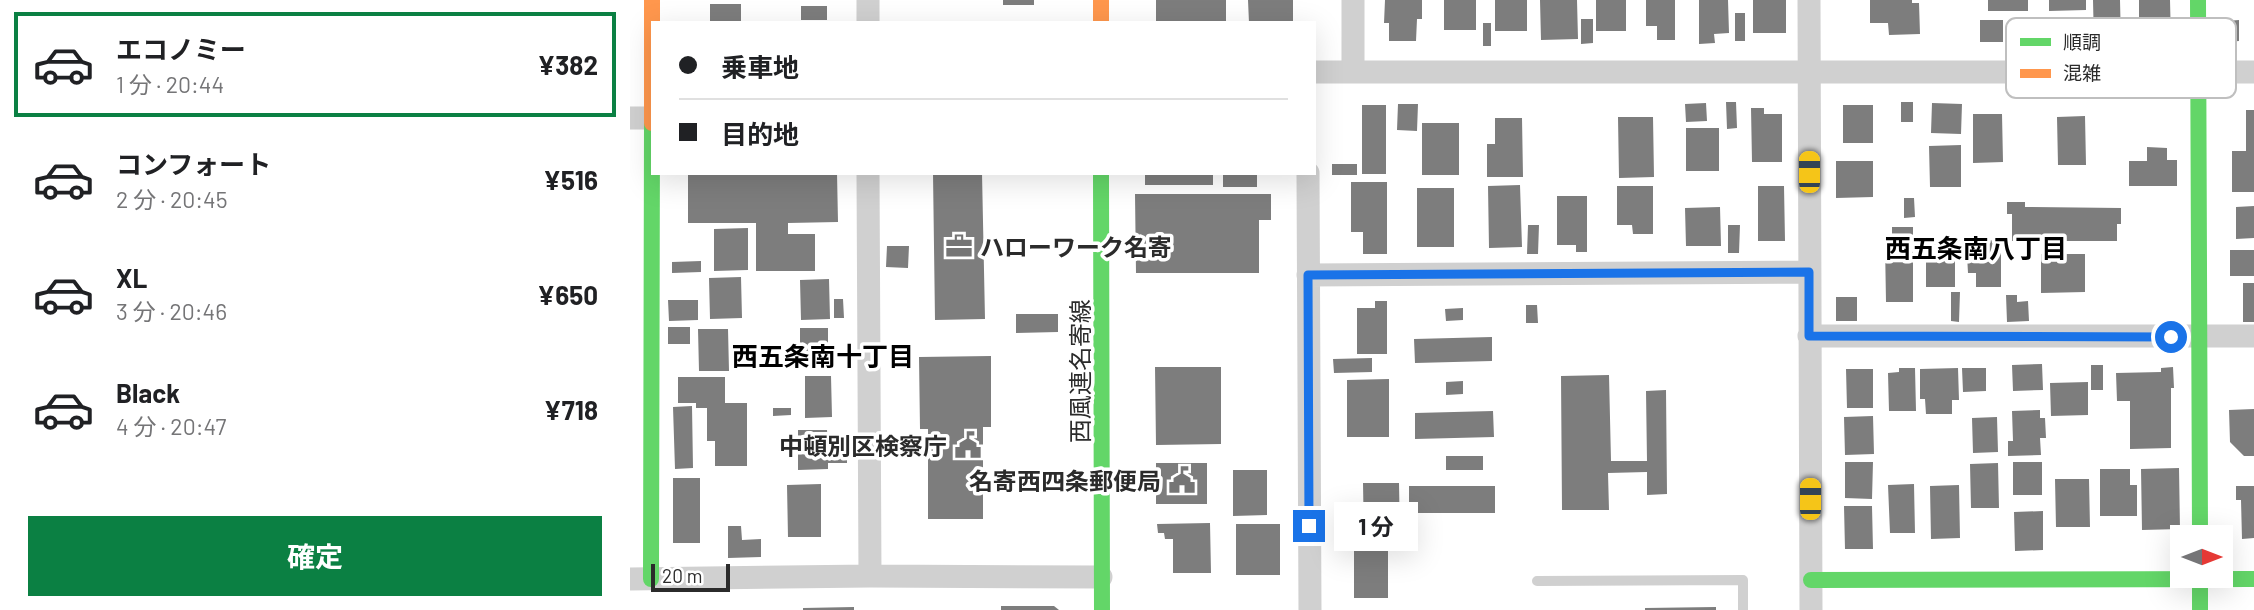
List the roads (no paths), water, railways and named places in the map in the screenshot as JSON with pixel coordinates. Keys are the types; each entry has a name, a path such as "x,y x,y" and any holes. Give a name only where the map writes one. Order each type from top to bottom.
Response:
{"street":[{"path":"652,0 652,21"},
{"path":"868,0 868,21"},
{"path":"1101,0 1101,21"},
{"path":"1353,0 1353,71"},
{"path":"1809,0 1811,610"},
{"path":"2198,0 2198,18"},
{"path":"1316,72 2006,72"},
{"path":"2236,72 2254,72"},
{"path":"2198,98 2200,525"},
{"path":"630,118 651,118"},
{"path":"651,156 640,579 870,576 1101,578"},
{"path":"868,175 870,576"},
{"name":"西風連名寄線","path":"1101,175 1102,610"},
{"path":"1308,175 1310,610"},
{"path":"1308,275 1809,272"},
{"path":"1809,336 2254,336"},
{"path":"1811,580 2170,578"},
{"path":"2233,579 2254,579"},
{"path":"2200,588 2200,610"}],"lane":[{"path":"1537,581 1743,580 1743,610"}],"place":[{"name":"ハローワーク名寄","path":"959,246"},
{"name":"中頓別区検察庁","path":"968,445"},
{"name":"名寄西四条郵便局","path":"1182,480"}],"district":[{"name":"西五条南八丁目","path":"1976,247"},
{"name":"西五条南十丁目","path":"823,355"}]}
